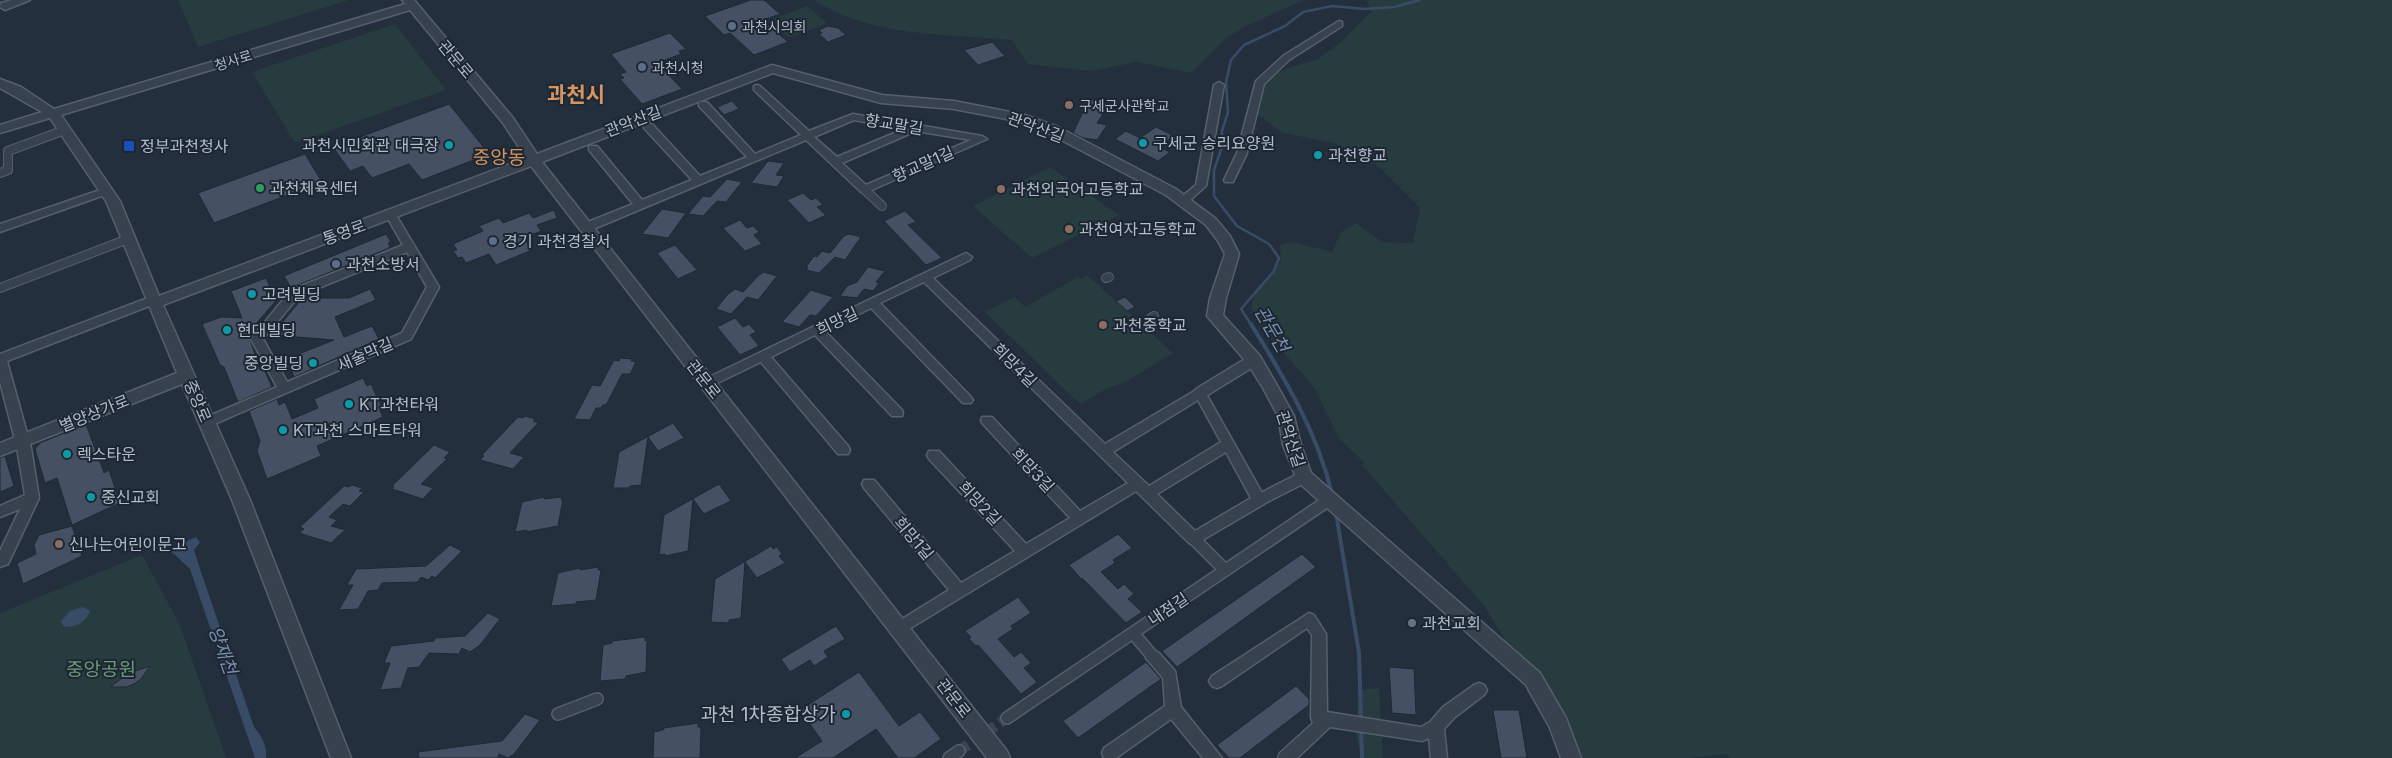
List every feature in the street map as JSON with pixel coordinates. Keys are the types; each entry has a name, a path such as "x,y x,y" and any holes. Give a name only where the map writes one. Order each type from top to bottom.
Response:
{"street":[{"path":"4,5 24,0"},
{"name":"청사로","path":"51,111 408,2"},
{"name":"관문로","path":"408,2 508,121 533,159 1000,758"},
{"path":"1229,180 1242,152 1259,83 1286,58 1339,24"},
{"name":"관악산길","path":"533,159 772,69 880,98 954,105 1020,118 1053,130 1184,200 1212,222 1225,239 1232,254 1218,298 1215,316 1254,360 1286,416 1292,445 1304,476 1533,680 1559,725 1571,758"},
{"name":"중앙로","path":"0,83 51,111 113,201 154,301 241,500 341,758"},
{"path":"1184,200 1201,186 1219,86"},
{"path":"758,88 882,206"},
{"path":"703,104 753,158"},
{"path":"0,122 51,111"},
{"path":"0,129 51,111"},
{"name":"향교말길","path":"587,227 853,117 982,139"},
{"path":"648,126 698,180"},
{"path":"835,162 916,127"},
{"path":"0,173 8,170 8,151 65,130"},
{"name":"향교말1길","path":"865,190 982,139"},
{"path":"593,148 640,205"},
{"name":"통영로","path":"154,301 391,215 533,159"},
{"path":"0,228 106,191"},
{"name":"새술막길","path":"207,422 406,336 433,287 391,215"},
{"path":"0,288 128,239"},
{"path":"285,389 257,339 295,293 409,247"},
{"name":"희망길","path":"707,383 966,257"},
{"name":"희망4길","path":"926,278 1225,570"},
{"path":"0,561 3,560 32,498 22,441 0,359 154,301"},
{"path":"873,303 967,400"},
{"path":"817,330 897,413"},
{"path":"763,356 843,450"},
{"path":"1103,452 1254,360"},
{"name":"별양상가로","path":"0,450 188,376"},
{"path":"1200,394 1259,500"},
{"name":"희망3길","path":"987,420 1080,520"},
{"path":"900,628 1080,520 1228,444"},
{"name":"희망2길","path":"934,455 1025,552"},
{"path":"1194,539 1259,500 1304,476"},
{"name":"희망1길","path":"869,484 959,592"},
{"path":"0,512 32,498"},
{"name":"내점길","path":"1007,718 1330,501"},
{"path":"1217,681 1309,619 1320,634 1319,718 1422,734 1436,726 1449,712 1479,690"},
{"path":"1133,633 1170,676 1173,709 1201,746 1214,758"},
{"path":"558,714 597,699"},
{"path":"1110,753 1173,709"},
{"path":"1286,758 1328,720"},
{"path":"1436,726 1439,758"}],"green space":[{"path":"178,0 349,0 198,47"},
{"path":"814,0 1304,0 1246,26 1225,39 1191,73 1137,62 1090,71 1028,64 1012,40 910,32 884,27 859,21 836,12"},
{"path":"1366,0 2392,0 2392,758 1730,758 1727,754 1689,758 1578,758 1485,607 1363,466 1364,462 1340,440 1314,387 1262,328 1251,307 1256,290 1281,261 1280,245 1293,242 1332,252 1341,232 1356,223 1382,242 1413,243 1420,208 1377,165 1334,143 1283,133 1253,111 1257,87 1282,70 1318,59 1341,42 1372,11"},
{"path":"807,6 827,23 789,38 769,21"},
{"path":"395,24 446,90 295,143 252,72"},
{"path":"1050,167 1119,215 1032,258 973,206"},
{"path":"1087,275 1173,353 1124,383 1109,387 1080,404 985,312 1014,297 1025,307 1078,277 1080,279"},
{"name":"중앙공원","path":"142,555 180,625 226,758 0,758 0,613"},
{"path":"1379,688 1383,758 1362,758 1356,733 1358,690"}],"water":[{"name":"양재천","path":"196,537 200,542 194,550 254,727 265,745 266,758 255,758 190,569 173,553 165,551"},
{"path":"83,607 90,611 80,624 63,626 61,621 70,611"}],"building":[{"path":"751,0 764,0 780,14 763,20 788,42 754,55 730,33 724,35 705,16"},
{"path":"828,26 838,28 846,35 828,42 819,34 822,33 819,30"},
{"name":"과천시청","path":"670,33 686,49 679,51 681,54 657,63 682,89 642,104 620,79 624,78 620,74 626,72 611,54"},
{"path":"992,42 1005,56 978,65 964,50"},
{"path":"1089,99 1110,103 1097,123 1107,125 1097,140 1083,138 1073,133"},
{"path":"732,101 739,109 724,115 717,107"},
{"path":"449,104 489,154 422,180 409,164 372,178 363,166 350,171 333,147"},
{"name":"구세군 승리요양원","path":"1156,127 1174,136 1158,147 1170,152 1158,161 1115,139 1126,131 1140,138"},
{"name":"과천체육센터","path":"305,154 322,182 214,223 198,193"},
{"path":"768,161 784,163 776,175 784,176 777,187 751,183"},
{"path":"727,179 742,182 726,202 717,201 703,216 688,214 703,196 710,197"},
{"path":"803,193 811,200 816,198 823,205 817,207 826,215 809,223 787,200"},
{"path":"662,209 686,213 668,238 642,234"},
{"name":"경기 과천경찰서","path":"554,210 557,218 537,225 541,231 524,238 532,250 496,265 489,254 466,263 462,257 458,258 453,251 457,250 453,244 483,231 479,226 499,218 503,223 529,213 533,218"},
{"path":"905,211 916,222 908,225 942,258 926,265 884,221"},
{"path":"740,220 747,228 753,226 759,232 754,235 762,244 745,251 723,228"},
{"name":"과천소방서","path":"386,234 391,242 388,243 390,246 387,249 291,288 284,276"},
{"path":"849,234 861,237 845,260 835,257 819,273 806,270 814,256 817,257 822,251 830,253 844,236"},
{"path":"675,245 697,270 678,279 657,253"},
{"path":"868,267 885,271 876,282 879,283 873,291 864,289 857,298 840,296 847,286 857,282"},
{"path":"764,272 777,276 758,300 747,297 731,314 716,309 727,295 735,289 743,292"},
{"path":"266,278 274,296 280,296 248,333 260,370 264,369 272,387 238,402 224,367 220,365 202,324 221,317 242,318 231,291"},
{"path":"370,289 376,300 335,317 344,337 372,326 379,339 294,377 290,367 295,365 291,357 334,340 272,335 299,302 300,298 349,298"},
{"path":"811,290 833,297 816,316 810,315 799,327 782,322"},
{"path":"1125,297 1135,307 1127,311 1116,301"},
{"path":"735,318 743,327 749,324 756,332 750,335 759,346 740,355 717,327"},
{"path":"620,358 632,359 631,361 636,362 630,374 622,374 606,405 596,408 590,420 574,419 592,385 600,386 614,360 619,361"},
{"path":"363,378 367,386 371,384 383,410 380,411 383,417 317,446 321,456 267,479 257,451 260,441 249,411 277,399 279,405 285,402 292,419 318,408 314,399"},
{"path":"525,416 535,419 533,421 538,423 510,453 524,457 513,469 480,460 484,456 482,455 518,417 523,418"},
{"path":"673,423 684,438 658,451 648,437 641,485 630,486 629,488 613,488 619,452"},
{"path":"86,424 104,473 109,470 120,503 72,525 57,478 45,483 35,449 40,443"},
{"path":"434,445 450,452 444,458 447,459 421,484 433,488 423,499 392,489 394,487 392,486"},
{"path":"5,456 14,486 0,492 0,458"},
{"path":"719,484 731,501 704,514 693,499 688,551 665,556 665,554 659,555 664,515"},
{"path":"352,485 362,488 359,491 364,492 350,506 343,504 329,517 337,520 331,526 345,530 331,543 299,533 304,529 300,527 344,486 349,487"},
{"path":"544,497 544,499 562,497 561,500 563,499 558,526 526,532 527,530 515,532 522,502"},
{"path":"72,526 82,556 23,584 17,563 36,554 34,545 39,535"},
{"path":"1118,534 1132,548 1113,560 1115,563 1101,572 1118,589 1124,584 1134,594 1128,599 1142,612 1126,623 1069,565"},
{"path":"450,545 462,551 435,578 432,576 428,580 421,577 418,582 382,583 378,590 368,591 358,609 339,610 353,585 347,585 356,569 426,566"},
{"path":"771,546 773,549 777,547 782,554 779,556 785,563 757,578 745,562 741,618 729,620 729,623 711,622 715,579"},
{"path":"1302,554 1316,567 1177,667 1162,651"},
{"path":"599,567 598,570 601,570 596,600 551,606 558,573 580,568 580,570"},
{"path":"1018,597 1031,613 1011,626 1013,629 998,639 1014,657 1021,652 1031,663 1024,668 1037,682 1021,694 978,645 976,646 969,639 971,637 965,631"},
{"path":"488,613 500,619 480,645 470,652 462,648 459,654 429,653 419,667 408,668 401,688 380,690 390,663 384,663 391,646 434,641 435,638 465,636"},
{"path":"836,626 845,639 824,651 828,657 814,666 810,660 790,672 781,659"},
{"path":"645,637 645,641 647,640 646,672 626,676 625,679 600,681 603,645 612,643 612,641"},
{"path":"1146,662 1161,679 1078,738 1063,721"},
{"path":"150,666 141,679 134,684 126,687 110,687 129,673"},
{"path":"1389,667 1414,669 1416,715 1392,713"},
{"name":"과천 1차종합상가","path":"859,672 899,726 920,712 941,739 914,758 898,758 876,729 833,758 795,758 822,741 800,710"},
{"path":"1296,686 1309,699 1309,705 1240,758 1229,758 1217,745"},
{"path":"1493,710 1519,710 1527,758 1501,758"},
{"path":"525,714 540,720 514,754 508,758 499,754 498,758 419,758 418,752 502,741"},
{"path":"698,723 698,727 701,727 700,758 653,758 654,732 664,728"}],"waterway":[{"name":"관문천","path":"1252,326 1241,309 1274,271 1279,258 1269,244 1237,226 1214,196 1214,170 1222,147 1222,131 1228,112 1226,82 1231,60 1244,45 1285,26 1303,12 1332,6 1365,9 1394,7 1420,0"},
{"name":"관문천","path":"1251,324 1299,406 1318,449 1332,494"},
{"name":"관문천","path":"1336,513 1359,653 1361,720"},
{"name":"관문천","path":"1361,728 1362,758"}],"tunnel":[{"path":"959,751 1007,718"}],"place":[{"name":"과천시의회","path":"732,26"},
{"name":"과천시청","path":"642,67"},
{"name":"구세군사관학교","path":"1069,105"},
{"name":"구세군 승리요양원","path":"1143,143"},
{"name":"과천시민회관 대극장","path":"449,145"},
{"name":"정부과천청사","path":"129,146"},
{"name":"과천향교","path":"1318,155"},
{"name":"과천체육센터","path":"260,188"},
{"name":"과천외국어고등학교","path":"1001,189"},
{"name":"과천여자고등학교","path":"1069,229"},
{"name":"경기 과천경찰서","path":"493,241"},
{"name":"과천소방서","path":"336,264"},
{"name":"고려빌딩","path":"252,294"},
{"name":"과천중학교","path":"1103,325"},
{"name":"현대빌딩","path":"227,330"},
{"name":"중앙빌딩","path":"313,363"},
{"name":"KT과천타워","path":"349,404"},
{"name":"KT과천 스마트타워","path":"283,430"},
{"name":"렉스타운","path":"67,454"},
{"name":"중신교회","path":"91,497"},
{"name":"신나는어린이문고","path":"59,544"},
{"name":"과천교회","path":"1412,623"},
{"name":"과천 1차종합상가","path":"846,714"}],"district":[{"name":"과천시","path":"576,94"},
{"name":"중앙동","path":"499,157"}]}
